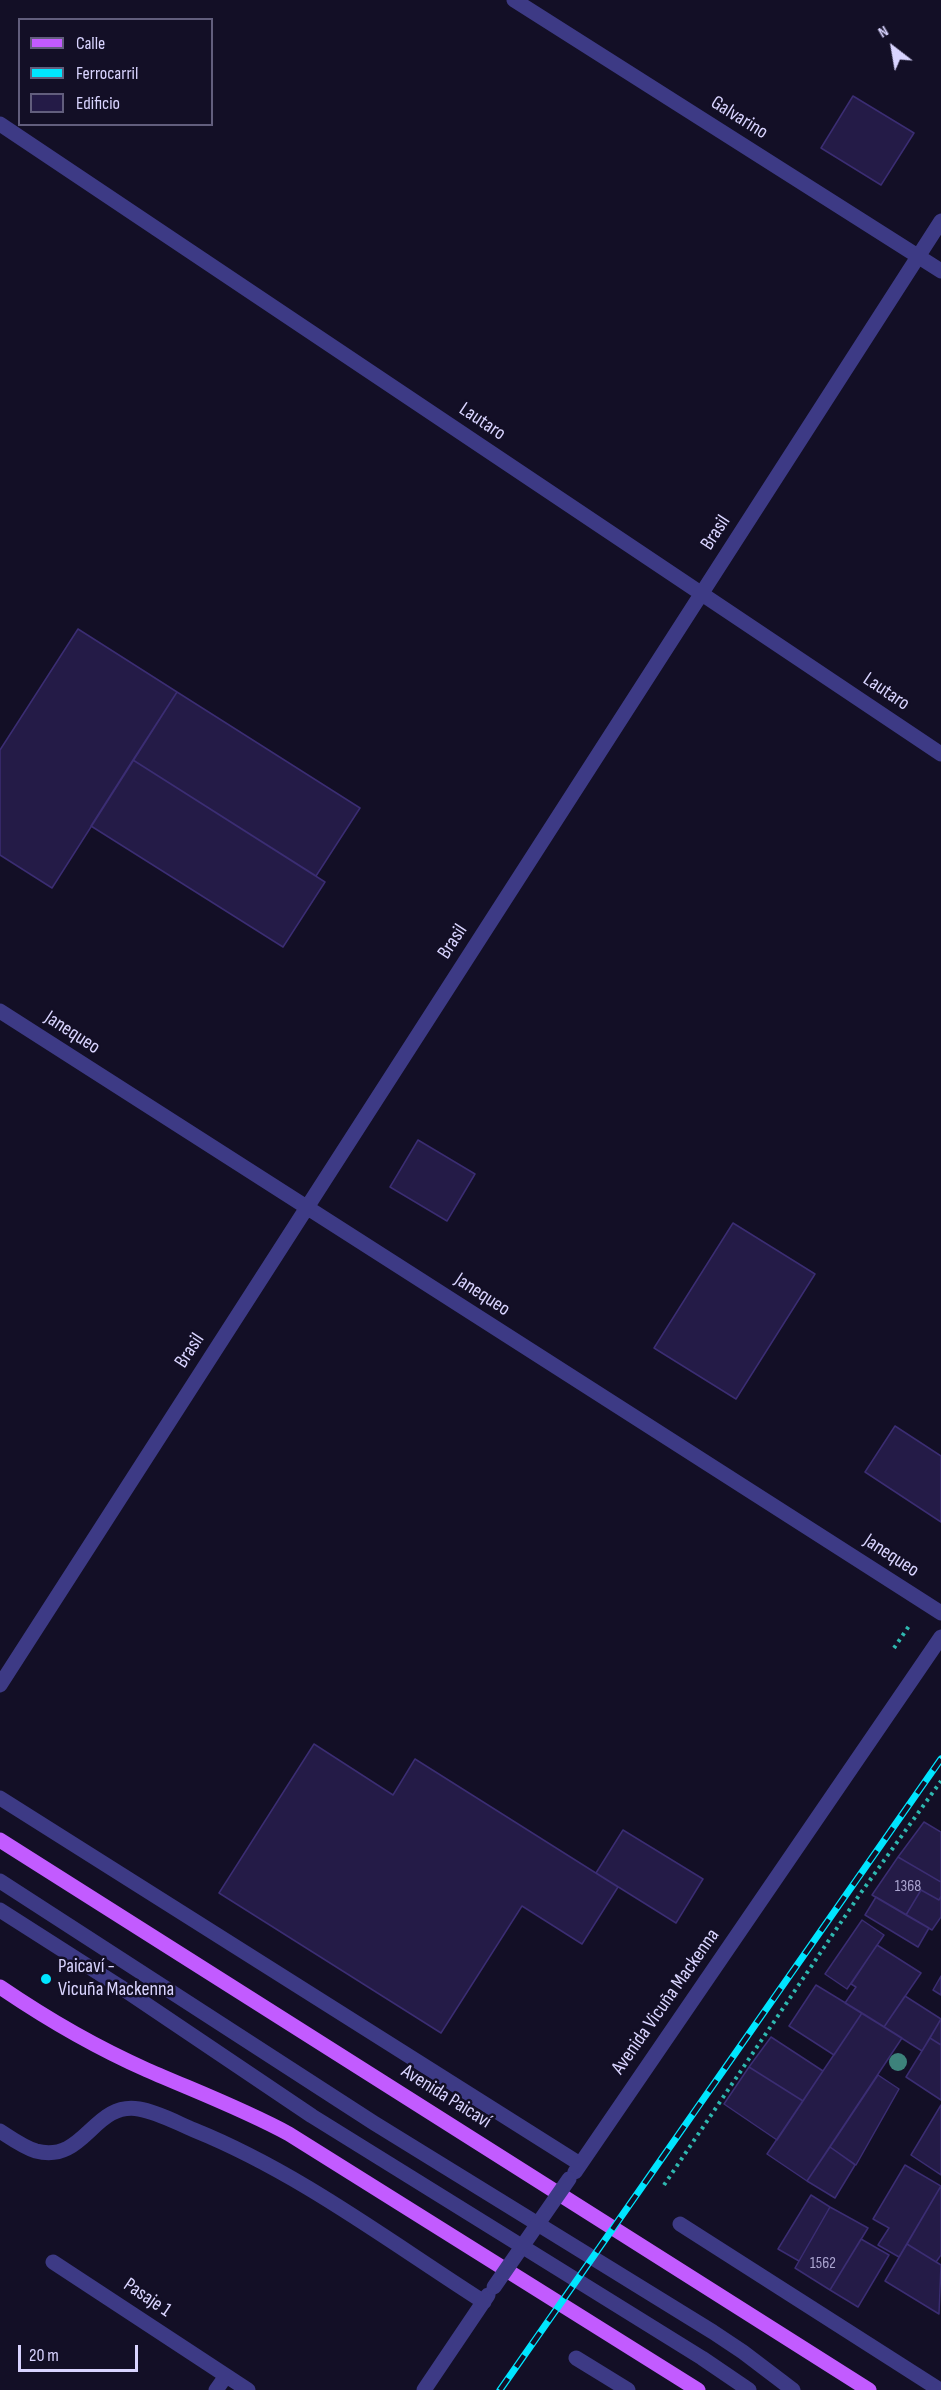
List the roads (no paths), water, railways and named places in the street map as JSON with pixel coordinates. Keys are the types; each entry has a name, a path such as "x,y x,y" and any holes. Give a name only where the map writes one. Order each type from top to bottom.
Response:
{"main road":[{"name":"Avenida Paicaví","path":"0,1840 869,2390"},
{"path":"0,1987 95,2045 148,2071 256,2116 289,2134 698,2390"}],"street":[{"name":"Galvarino","path":"514,0 941,271"},
{"name":"Lautaro","path":"0,124 941,754"},
{"name":"Brasil","path":"0,1685 941,221"},
{"name":"Janequeo","path":"0,1011 941,1613"},
{"name":"Avenida Vicuña Mackenna","path":"424,2390 941,1637"},
{"name":"Avenida Paicaví","path":"0,1798 580,2164"},
{"path":"0,1881 374,2123 712,2332 793,2390"},
{"path":"0,1910 119,1986 265,2086 702,2358 749,2390"},
{"path":"0,2131 34,2151 63,2152 76,2145 96,2123 108,2115 136,2108 149,2112 205,2134 271,2167 483,2302"},
{"path":"680,2224 940,2390"},
{"name":"Pasaje 1","path":"54,2262 248,2390"},
{"path":"576,2358 628,2390"},
{"path":"216,2390 226,2376"}],"railway":[{"path":"500,2390 941,1759"}],"place":[{"name":"Paicaví - Vicuña Mackenna","path":"46,1979"}]}
